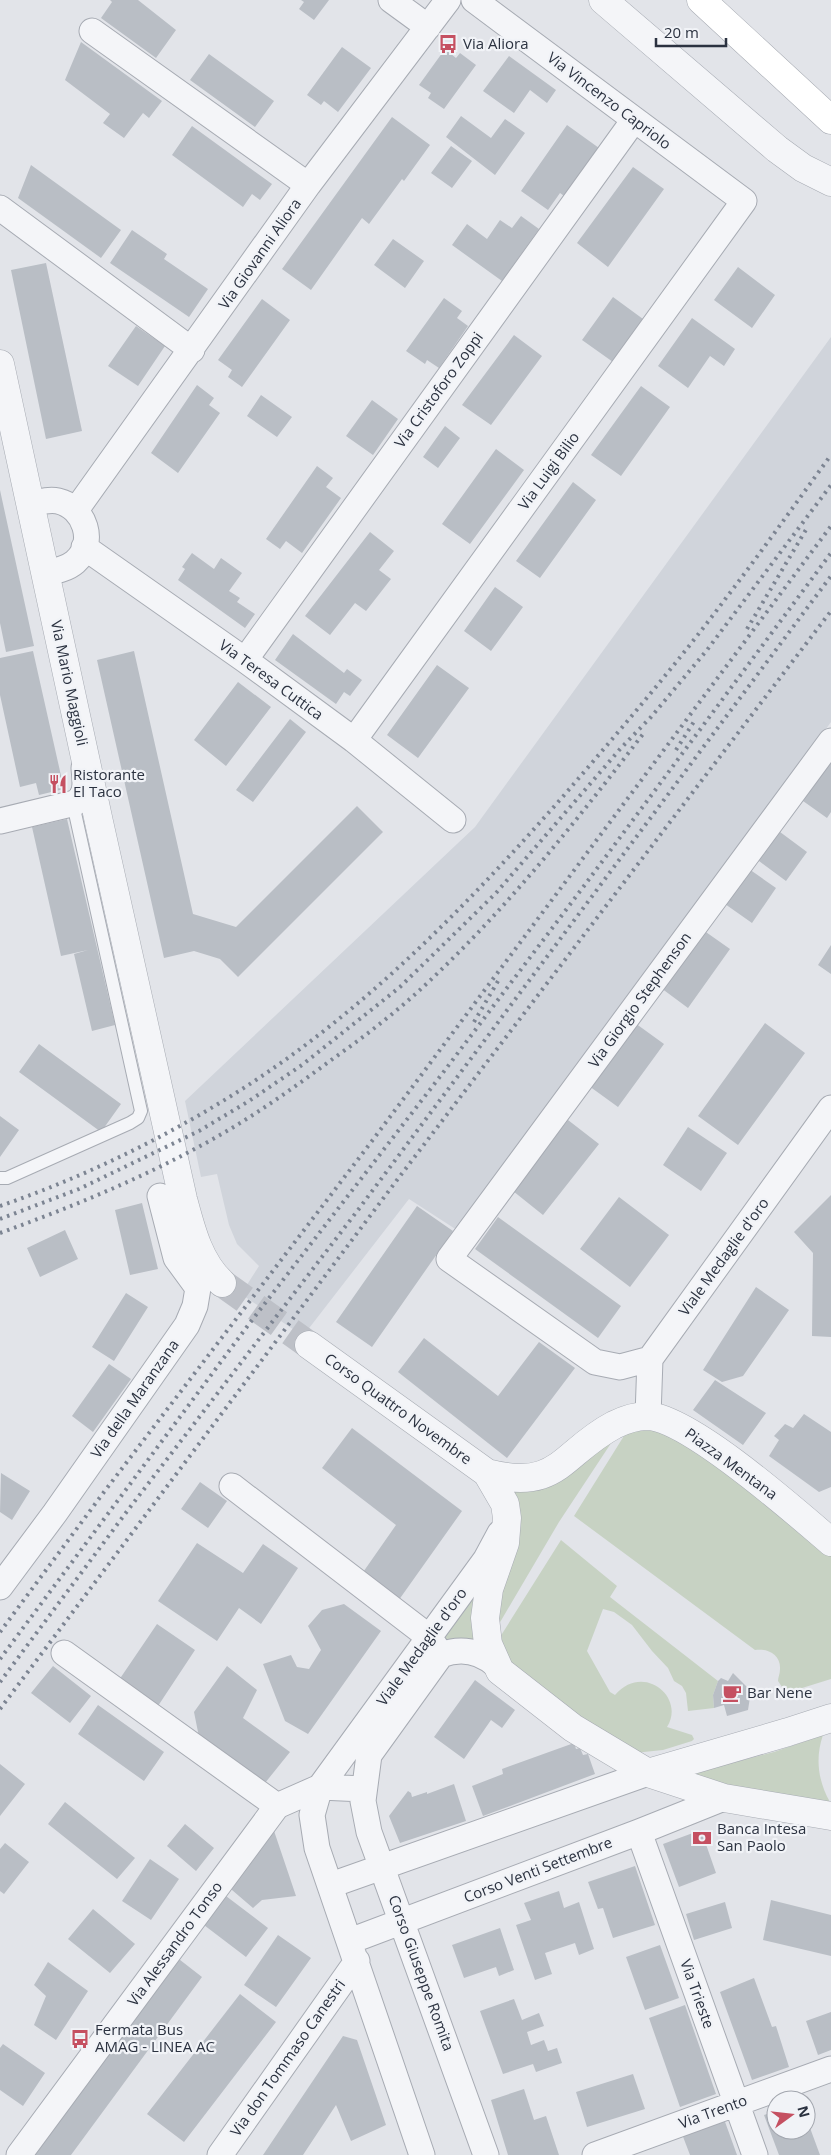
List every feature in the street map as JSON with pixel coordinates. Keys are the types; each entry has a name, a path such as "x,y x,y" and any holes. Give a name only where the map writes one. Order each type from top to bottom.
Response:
{"main road":[{"path":"702,0 831,120"}],"street":[{"path":"390,0 428,27"},
{"name":"Via Giovanni Aliora","path":"76,510 308,186 448,0"},
{"name":"Via Vincenzo Capriolo","path":"474,0 744,201"},
{"path":"603,0 777,149 803,168 831,182"},
{"path":"92,31 308,186"},
{"name":"Via Cristoforo Zoppi","path":"245,660 634,120"},
{"name":"Via Luigi Bilio","path":"354,740 744,201"},
{"path":"0,208 192,350"},
{"name":"Via Mario Maggioli","path":"1,370 192,1232 204,1259 222,1283"},
{"path":"30,504 56,500 67,504 76,510 82,518 86,530 84,547 74,562 64,569 45,573"},
{"name":"Via Teresa Cuttica","path":"84,547 245,660 354,740 453,820"},
{"path":"0,820 73,804 83,796 85,789 81,735"},
{"name":"Via Giorgio Stephenson","path":"650,1359 620,1367 595,1362 448,1259 831,741"},
{"name":"Viale Medaglie d'oro","path":"650,1359 826,1123"},
{"name":"Via della Maranzana","path":"0,1587 55,1513 187,1325 195,1306 198,1288 176,1258 160,1196"},
{"name":"Corso Quattro Novembre","path":"309,1345 487,1472"},
{"path":"648,1416 650,1359"},
{"name":"Piazza Mentana","path":"487,1472 522,1479 545,1474 570,1458 596,1435 622,1421 648,1416 676,1425 706,1443 772,1492 831,1542"},
{"path":"487,1472 502,1498 506,1509 508,1528 501,1559 489,1589 485,1618 487,1638 500,1671 573,1728 648,1773 724,1798 831,1816"},
{"path":"232,1486 435,1646"},
{"name":"Viale Medaglie d'oro","path":"364,1789 369,1755 495,1546 504,1521 502,1498"},
{"name":"Viale Medaglie d'oro","path":"435,1646 483,1655 496,1664"},
{"name":"Viale Medaglie d'oro","path":"320,1787 435,1646"},
{"path":"64,1653 277,1806"},
{"path":"331,1885 648,1773 831,1718"},
{"path":"320,1787 313,1806 312,1825 317,1848 354,1951 422,2155"},
{"name":"Via Alessandro Tonso","path":"19,2155 277,1806 320,1787 364,1789"},
{"name":"Corso Giuseppe Romita","path":"364,1789 363,1811 486,2155"},
{"name":"Corso Venti Settembre","path":"354,1951 402,1921 724,1798"},
{"name":"Via Trieste","path":"639,1832 755,2155"},
{"name":"Via don Tommaso Canestri","path":"220,2155 354,1951"},
{"name":"Via Trento","path":"595,2155 831,2070"}],"lane":[{"path":"0,1178 7,1178 118,1129 138,1118 141,1111 73,804"}],"shaded area":[{"path":"831,337 831,722 460,1232 409,1199 303,1336 241,1294 259,1266 237,1244 229,1225 217,1174 201,1177 185,1101 475,827"}],"green space":[{"path":"625,1422 559,1522 489,1641 506,1479"},
{"path":"656,1422 831,1550 831,1679 786,1693 778,1681 780,1664 776,1656 769,1651 755,1650 574,1516 632,1423"},
{"path":"561,1540 617,1586 610,1597 718,1681 713,1695 714,1708 688,1711 686,1693 682,1686 674,1681 668,1668 632,1625 614,1612 603,1609 587,1651 610,1692 615,1695 626,1686 638,1682 649,1683 659,1687 671,1705 671,1716 667,1727 692,1735 694,1739 692,1741 663,1750 634,1753 535,1689 495,1645"},
{"path":"480,1580 478,1640 450,1643 444,1638 444,1629"},
{"path":"823,1735 819,1752 819,1769 820,1778 830,1802 759,1794 724,1786 693,1773 774,1752"}],"building":[{"path":"110,0 138,0 176,30 156,58 101,18 112,2"},
{"path":"301,0 329,0 314,20 299,9 304,2"},
{"path":"81,42 162,101 149,118 143,113 124,138 103,123 110,114 65,80"},
{"path":"342,47 371,68 338,112 324,101 321,105 307,95"},
{"path":"445,49 456,58 460,53 476,65 444,109 428,98 431,93 419,85"},
{"path":"209,54 274,101 255,127 190,80"},
{"path":"509,56 556,90 547,103 530,90 514,113 483,91"},
{"path":"461,116 491,138 505,119 525,133 495,175 446,137"},
{"path":"392,117 430,145 369,224 362,218 311,290 282,269"},
{"path":"567,125 599,148 567,198 560,193 548,210 521,191"},
{"path":"192,126 272,184 260,200 252,194 243,207 172,155"},
{"path":"451,146 472,161 452,188 431,173"},
{"path":"31,165 121,230 101,258 18,198"},
{"path":"633,167 664,189 608,267 577,243"},
{"path":"521,216 539,229 502,281 452,245 467,224 487,239 500,220 512,228"},
{"path":"132,230 167,254 164,259 208,289 189,317 110,263"},
{"path":"393,239 424,261 405,288 374,265"},
{"path":"46,263 82,431 46,439 11,270"},
{"path":"738,267 775,295 752,328 714,300"},
{"path":"613,297 643,319 613,362 582,340"},
{"path":"444,298 462,311 457,318 468,326 439,368 427,360 425,364 406,351"},
{"path":"262,299 290,320 242,387 228,377 232,370 218,360"},
{"path":"692,318 735,349 724,366 710,356 688,388 658,366"},
{"path":"136,326 165,346 138,386 108,366"},
{"path":"514,335 542,356 491,425 462,405"},
{"path":"197,385 214,398 209,405 220,413 178,473 151,453"},
{"path":"641,386 670,407 621,476 591,455"},
{"path":"261,395 292,417 277,437 247,416"},
{"path":"372,400 398,419 373,455 346,436"},
{"path":"445,426 460,438 438,468 423,457"},
{"path":"496,449 524,470 470,544 442,524"},
{"path":"317,466 333,478 326,487 341,498 302,553 286,541 280,549 266,539"},
{"path":"573,482 596,500 540,578 516,561"},
{"path":"0,490 34,646 6,652 0,623"},
{"path":"370,532 394,551 379,570 391,579 366,611 355,603 330,635 305,616"},
{"path":"192,553 214,569 221,558 242,573 229,591 240,598 237,602 255,614 245,628 178,580 185,569 182,567"},
{"path":"495,587 523,607 491,651 464,631"},
{"path":"293,634 344,673 347,669 362,680 350,696 344,692 336,704 275,660"},
{"path":"33,651 64,789 39,795 36,783 20,787 0,695 0,658"},
{"path":"134,651 193,914 236,927 357,806 383,832 238,977 220,959 194,951 164,958 97,660"},
{"path":"437,665 469,688 418,758 387,735"},
{"path":"238,682 271,707 226,766 194,740"},
{"path":"290,719 306,732 253,802 236,790"},
{"path":"831,760 831,812 827,818 803,801"},
{"path":"67,819 115,1025 92,1031 74,954 88,950 61,956 32,827"},
{"path":"776,829 807,852 786,881 755,858"},
{"path":"749,869 776,888 752,923 725,904"},
{"path":"703,930 730,949 688,1008 661,988"},
{"path":"831,945 831,974 818,965"},
{"path":"635,1023 664,1044 618,1107 589,1086"},
{"path":"765,1023 805,1053 738,1145 698,1116"},
{"path":"39,1044 121,1104 101,1132 19,1072"},
{"path":"0,1116 19,1130 0,1157"},
{"path":"568,1120 599,1144 543,1215 513,1191"},
{"path":"688,1127 727,1153 701,1191 663,1165"},
{"path":"831,1195 831,1337 812,1336 813,1253 794,1232"},
{"path":"619,1197 669,1235 630,1287 580,1249"},
{"path":"142,1203 158,1269 130,1275 115,1210"},
{"path":"417,1206 453,1231 372,1347 336,1322"},
{"path":"498,1217 621,1306 598,1338 475,1249"},
{"path":"65,1230 78,1259 40,1277 27,1248"},
{"path":"756,1287 789,1310 743,1376 722,1382 703,1370"},
{"path":"126,1293 148,1307 114,1361 92,1347"},
{"path":"424,1338 498,1396 539,1342 575,1368 507,1458 398,1372"},
{"path":"109,1364 131,1379 93,1432 72,1416"},
{"path":"715,1380 766,1413 743,1445 693,1410"},
{"path":"804,1414 831,1432 831,1487 819,1492 769,1456 779,1440 774,1436 785,1424 793,1428"},
{"path":"352,1428 462,1511 396,1604 359,1578 396,1525 322,1468"},
{"path":"1,1473 30,1491 12,1520 0,1512"},
{"path":"200,1482 227,1501 208,1528 181,1509"},
{"path":"197,1543 243,1573 263,1544 298,1568 261,1624 239,1608 217,1641 158,1601"},
{"path":"344,1604 381,1631 308,1734 285,1721 263,1664 291,1655 297,1667 309,1669 321,1650 308,1626 322,1610"},
{"path":"157,1624 195,1650 158,1706 119,1680"},
{"path":"53,1666 91,1696 70,1723 31,1693"},
{"path":"227,1666 257,1690 243,1718 290,1752 261,1788 199,1737 194,1712"},
{"name":"Bar Nene","path":"733,1673 751,1691 748,1710 727,1716 724,1705 714,1708 713,1695 718,1681 721,1678 728,1681"},
{"path":"475,1680 515,1710 502,1728 491,1720 464,1759 434,1737"},
{"path":"98,1705 164,1752 144,1781 78,1734"},
{"path":"574,1743 576,1749 580,1748 583,1755 588,1754 595,1774 483,1816 472,1786 503,1774 502,1769"},
{"path":"0,1764 25,1784 0,1816"},
{"path":"454,1784 466,1821 400,1843 389,1816 408,1791 412,1797 427,1792 427,1794"},
{"path":"65,1802 135,1858 117,1879 48,1824"},
{"path":"185,1824 214,1848 196,1871 167,1846"},
{"path":"272,1825 296,1896 262,1900 253,1908 225,1884"},
{"path":"701,1830 716,1873 679,1887 663,1844"},
{"path":"5,1843 29,1862 4,1894 0,1891 0,1849"},
{"path":"150,1859 179,1879 151,1920 122,1901"},
{"path":"635,1866 655,1925 613,1938 603,1908 598,1909 588,1882"},
{"path":"559,1891 564,1908 579,1902 594,1949 579,1955 575,1943 545,1953 552,1974 535,1980 516,1925 531,1920 524,1903"},
{"path":"222,1893 268,1928 246,1957 200,1922"},
{"path":"771,1900 831,1915 831,1956 763,1940"},
{"path":"725,1902 732,1928 694,1940 686,1914"},
{"path":"93,1909 135,1944 110,1973 68,1939"},
{"path":"500,1928 514,1970 499,1976 496,1967 464,1978 452,1945"},
{"path":"278,1935 311,1958 276,2007 244,1985"},
{"path":"660,1945 679,1998 645,2010 626,1957"},
{"path":"175,1956 202,1977 71,2155 29,2155"},
{"path":"48,1962 88,1991 56,2040 34,2025 46,1996 34,1985"},
{"path":"754,1978 772,2027 776,2026 789,2067 752,2080 720,1992"},
{"path":"240,1994 276,2022 184,2142 147,2114"},
{"path":"514,1999 522,2020 539,2013 544,2026 527,2032 531,2045 544,2040 548,2051 557,2048 562,2063 536,2072 533,2064 503,2074 480,2011"},
{"path":"685,2005 716,2094 680,2107 649,2018"},
{"path":"831,2012 831,2050 818,2055 806,2021"},
{"path":"343,2036 357,2040 386,2125 351,2141 336,2105 303,2155 263,2155"},
{"path":"3,2044 45,2073 23,2106 0,2090 0,2048"},
{"path":"633,2074 645,2109 587,2127 576,2092"},
{"path":"524,2089 534,2120 546,2116 559,2155 508,2155 491,2100"},
{"path":"724,2119 737,2155 690,2155 682,2134"},
{"path":"773,2140 814,2140 820,2155 779,2155"}],"tunnel":[{"path":"222,1283 309,1345"}],"railway":[{"path":"0,1206 67,1181 132,1151 226,1099 300,1049 342,1017 421,947 531,833 668,672 753,563 831,455"},
{"path":"0,1219 79,1189 199,1131 249,1101 302,1065 400,987 496,893 621,748 651,717 707,650 831,485"},
{"path":"0,1632 104,1492 372,1141 831,526"},
{"path":"747,629 807,528"},
{"path":"0,1659 249,1324 584,886 831,553"},
{"path":"0,1682 128,1510 358,1210 831,576"},
{"path":"0,1709 397,1180 831,611"},
{"path":"676,750 695,720"},
{"path":"0,1233 103,1193 202,1145 270,1104 379,1024 453,959 482,928 538,866 643,734"},
{"path":"474,1022 498,981"}],"place":[{"name":"Via Aliora","path":"448,44"},
{"name":"Ristorante El Taco","path":"58,784"},
{"name":"Bar Nene","path":"732,1693"},
{"name":"Banca Intesa San Paolo","path":"702,1838"},
{"name":"Fermata Bus AMAG - LINEA AC","path":"80,2039"}]}
